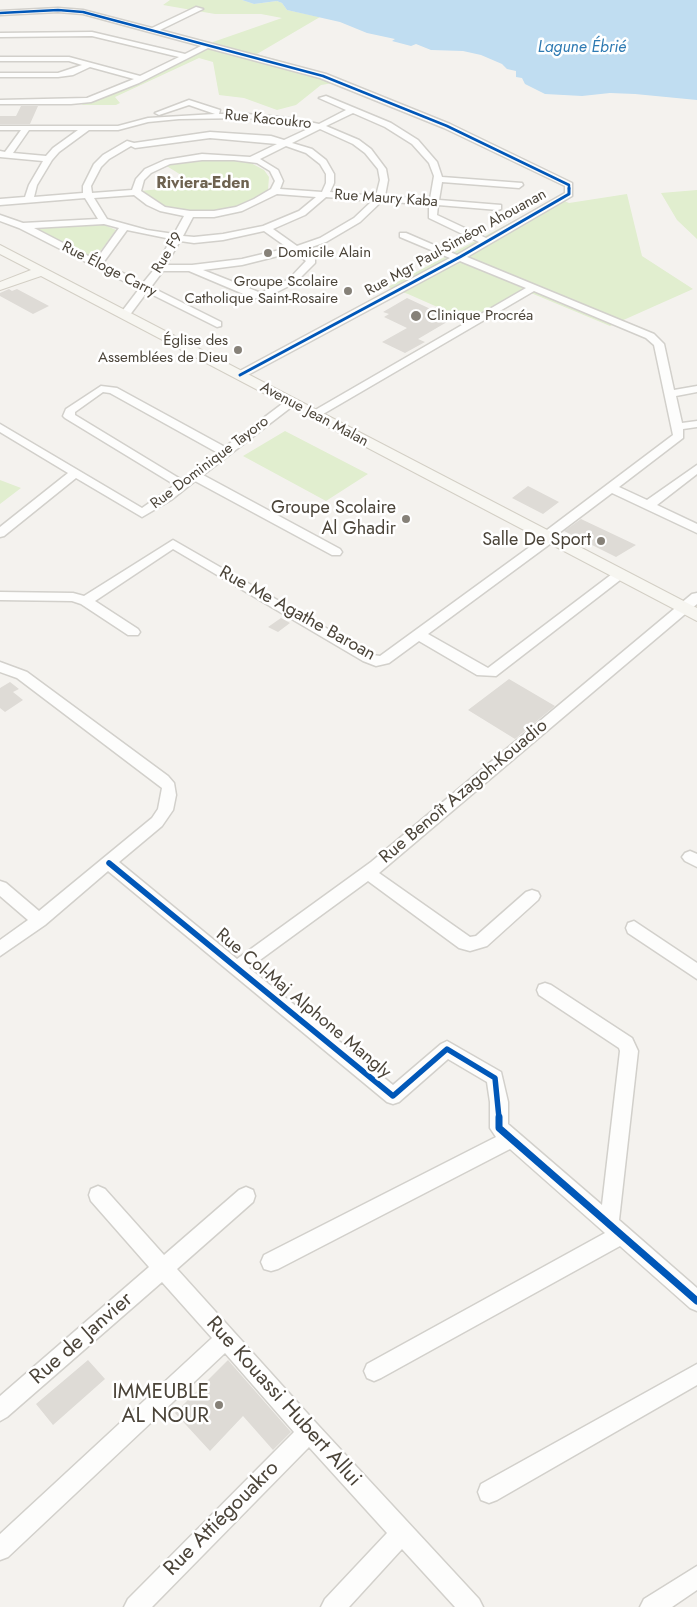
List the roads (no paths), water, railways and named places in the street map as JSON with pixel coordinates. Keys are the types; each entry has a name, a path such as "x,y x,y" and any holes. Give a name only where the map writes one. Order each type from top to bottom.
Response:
{"main road":[{"name":"Avenue Jean Malan","path":"0,249 690,612"},
{"path":"0,286 41,271"}],"street":[{"path":"152,30 199,9"},
{"name":"Rue Mgr Paul-Siméon Ahouanan","path":"0,13 74,11 208,45 346,85 447,126 569,185 569,194 487,242 240,375"},
{"path":"0,35 92,34 185,56"},
{"path":"0,128 98,97 208,45"},
{"path":"0,58 60,58 138,78"},
{"path":"0,75 58,75 70,73 89,64"},
{"path":"323,98 388,125 415,142 433,162 438,179 432,216 487,242"},
{"path":"0,102 36,117"},
{"path":"128,125 189,102 226,115"},
{"path":"253,159 352,110"},
{"path":"210,135 215,115"},
{"name":"Rue Kacoukro","path":"36,117 87,128 128,125 148,120 215,115 290,120 319,126 356,142 376,160 382,169 384,180 380,198"},
{"path":"4,155 36,117"},
{"path":"29,199 33,185 48,159 56,150 87,128"},
{"path":"0,202 136,192 150,203 164,209 190,214 214,214 238,209 274,191 279,181 277,173 268,165 253,159 159,158 102,128"},
{"path":"22,226 104,221 124,228 176,239 208,239 266,228 302,213 325,194 330,183 330,174 323,162 309,151 287,143 251,136 210,135 132,144 106,157 98,166 87,186 88,196 104,221"},
{"path":"4,155 48,159"},
{"path":"136,192 140,179 159,158"},
{"path":"438,179 519,185"},
{"name":"Rue Maury Kaba","path":"274,191 498,207"},
{"path":"160,268 192,268 242,262 296,250 340,231 357,220 380,198"},
{"name":"Rue F9","path":"125,314 160,268 190,214"},
{"name":"Rue Éloge Carry","path":"0,218 22,226 144,289 217,324"},
{"path":"97,265 124,228"},
{"path":"192,268 253,294 263,296 292,281 311,263 310,258 266,228"},
{"path":"403,235 650,336 659,344 677,428 697,424"},
{"path":"314,415 534,287"},
{"path":"180,483 68,416 70,411 101,389 113,390 223,451"},
{"path":"671,394 697,389"},
{"name":"Rue Dominique Tayoro","path":"0,427 142,513 180,483 195,476 223,451 290,403"},
{"name":"Rue Me Agathe Baroan","path":"86,601 173,544 376,661 384,660 679,436 677,428"},
{"path":"649,505 697,468"},
{"path":"0,533 75,473"},
{"path":"195,476 336,552"},
{"path":"612,488 697,529"},
{"path":"419,634 482,672 491,673 620,574"},
{"path":"0,596 73,597 86,601 133,632"},
{"name":"Rue Benoît Azagoh-Kouadio","path":"238,967 368,873 690,612 697,597"},
{"path":"0,667 22,674 163,780 169,788 168,803 157,822 110,863 0,949"},
{"name":"Rue Col-Maj Alphone Mangly","path":"110,863 393,1096 447,1049 495,1078 500,1102 499,1128 697,1301"},
{"path":"368,873 465,943 470,944 481,941 532,896"},
{"path":"0,886 39,920"},
{"path":"634,928 697,972"},
{"path":"374,1371 615,1230 629,1050 626,1043 545,990"},
{"path":"271,1262 511,1139"},
{"name":"Rue Kouassi Hubert Allui","path":"98,1195 309,1432 471,1607"},
{"name":"Rue de Janvier","path":"0,1410 246,1196"},
{"path":"0,1549 225,1338"},
{"path":"489,1492 697,1374"},
{"name":"Rue Attiégouakro","path":"136,1607 309,1432"},
{"path":"333,1607 402,1533"},
{"path":"652,1607 697,1577"}],"water":[{"name":"Lagune Ébrié","path":"242,0 697,0 697,100 610,93 582,96 545,94 525,84 522,78 516,77 516,71 507,69 502,64 481,55 463,51 431,50 416,44 411,46 392,41 395,39 367,33 340,22 287,10 282,3 277,1 254,4"}],"place":[{"name":"Domicile Alain","path":"268,253"},
{"name":"Groupe Scolaire Catholique Saint-Rosaire","path":"348,291"},
{"name":"Clinique Procréa","path":"416,316"},
{"name":"Église des Assemblées de Dieu","path":"238,350"},
{"name":"Groupe Scolaire Al Ghadir","path":"406,519"},
{"name":"Salle De Sport","path":"601,541"},
{"name":"IMMEUBLE AL NOUR","path":"219,1405"}],"district":[{"name":"Riviera-Eden","path":"203,184"}]}
